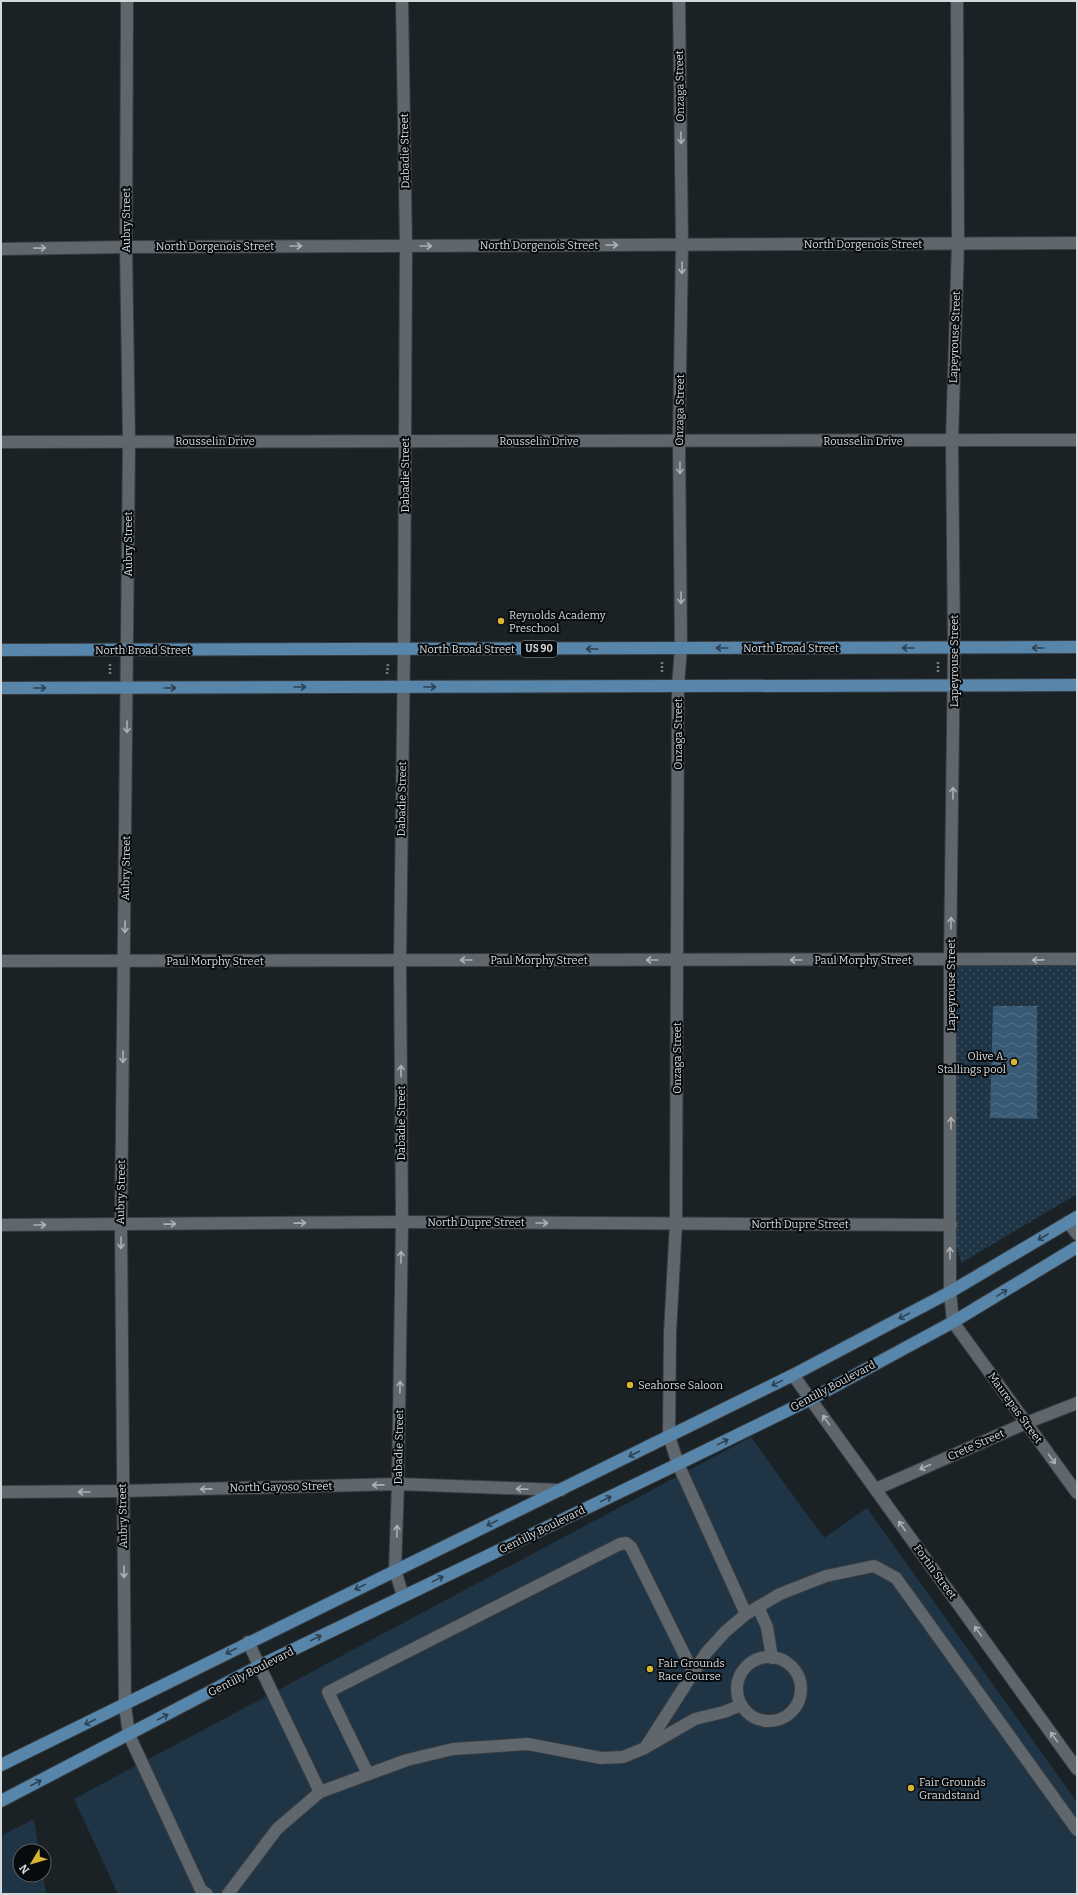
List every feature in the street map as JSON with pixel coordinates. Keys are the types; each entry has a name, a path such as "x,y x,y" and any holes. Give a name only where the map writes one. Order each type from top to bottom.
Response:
{"main road":[{"name":"North Broad Street","path":"1,650 1077,648"},
{"path":"1,688 1077,685"},
{"path":"1,1765 125,1705 248,1642 794,1375 950,1292 1073,1220"},
{"name":"Gentilly Boulevard","path":"1,1801 129,1736 259,1666 811,1399 953,1322 1077,1247"}],"street":[{"name":"Aubry Street","path":"127,1 126,247 129,441 128,650 121,1225 125,1705 129,1736 201,1890 207,1894"},
{"name":"Dabadie Street","path":"402,1 406,246 404,649 400,960 402,1222 398,1484 395,1570 403,1596"},
{"name":"Onzaga Street","path":"679,1 682,244 679,441 681,648 678,686 676,1223 670,1333 669,1436 678,1464 746,1614"},
{"name":"Lapeyrouse Street","path":"953,1322 950,1292 950,961 954,685 952,441 958,243 957,1"},
{"name":"North Dorgenois Street","path":"1,249 126,247 1077,243"},
{"name":"Rousselin Drive","path":"1,442 1077,440"},
{"name":"Paul Morphy Street","path":"1,961 125,962 678,959 950,961 1077,959"},
{"path":"1073,1220 1077,1234"},
{"name":"North Dupre Street","path":"1,1225 402,1222 951,1225"},
{"name":"Maurepas Street","path":"953,1322 1077,1494"},
{"name":"Fortin Street","path":"794,1375 1077,1768"},
{"name":"Crete Street","path":"876,1489 1026,1423 1077,1404"},
{"name":"North Gayoso Street","path":"1,1492 123,1491 398,1484 561,1490"},
{"path":"368,1774 329,1695 328,1692 331,1689 620,1544 626,1543 631,1547 693,1672"},
{"path":"646,1748 706,1653 725,1632 746,1614 780,1594 826,1576 874,1566 896,1578 1077,1830"},
{"path":"758,1607 767,1627 772,1658"},
{"path":"248,1642 320,1792"},
{"path":"772,1658 786,1662 794,1669 799,1678 800,1694 795,1708 787,1716 777,1720 766,1721 756,1719 747,1713 741,1705 737,1694 737,1684 740,1674 746,1666 755,1660 772,1658"},
{"path":"228,1894 278,1829 320,1792 368,1774 407,1760 453,1749 528,1744 601,1758 623,1757 646,1748 695,1719 724,1712 741,1705"}],"path":[{"path":"662,662 662,678"},
{"path":"110,664 111,678"}],"shaded area":[{"path":"1077,959 1077,1194 961,1263 951,1225 950,961"},
{"name":"Fair Grounds Race Course","path":"751,1437 824,1538 867,1508 1077,1802 1077,1894 118,1894 74,1799"},
{"path":"34,1819 38,1843 12,1843 12,1883 44,1883 46,1894 1,1894 1,1836"}],"water":[{"name":"Olive A. Stallings pool","path":"993,1006 1037,1006 1037,1119 990,1118"}],"place":[{"name":"Reynolds Academy Preschool","path":"501,621"},
{"name":"Olive A. Stallings pool","path":"1014,1062"},
{"name":"Seahorse Saloon","path":"630,1385"},
{"name":"Fair Grounds Race Course","path":"650,1669"},
{"name":"Fair Grounds Grandstand","path":"911,1788"}]}
